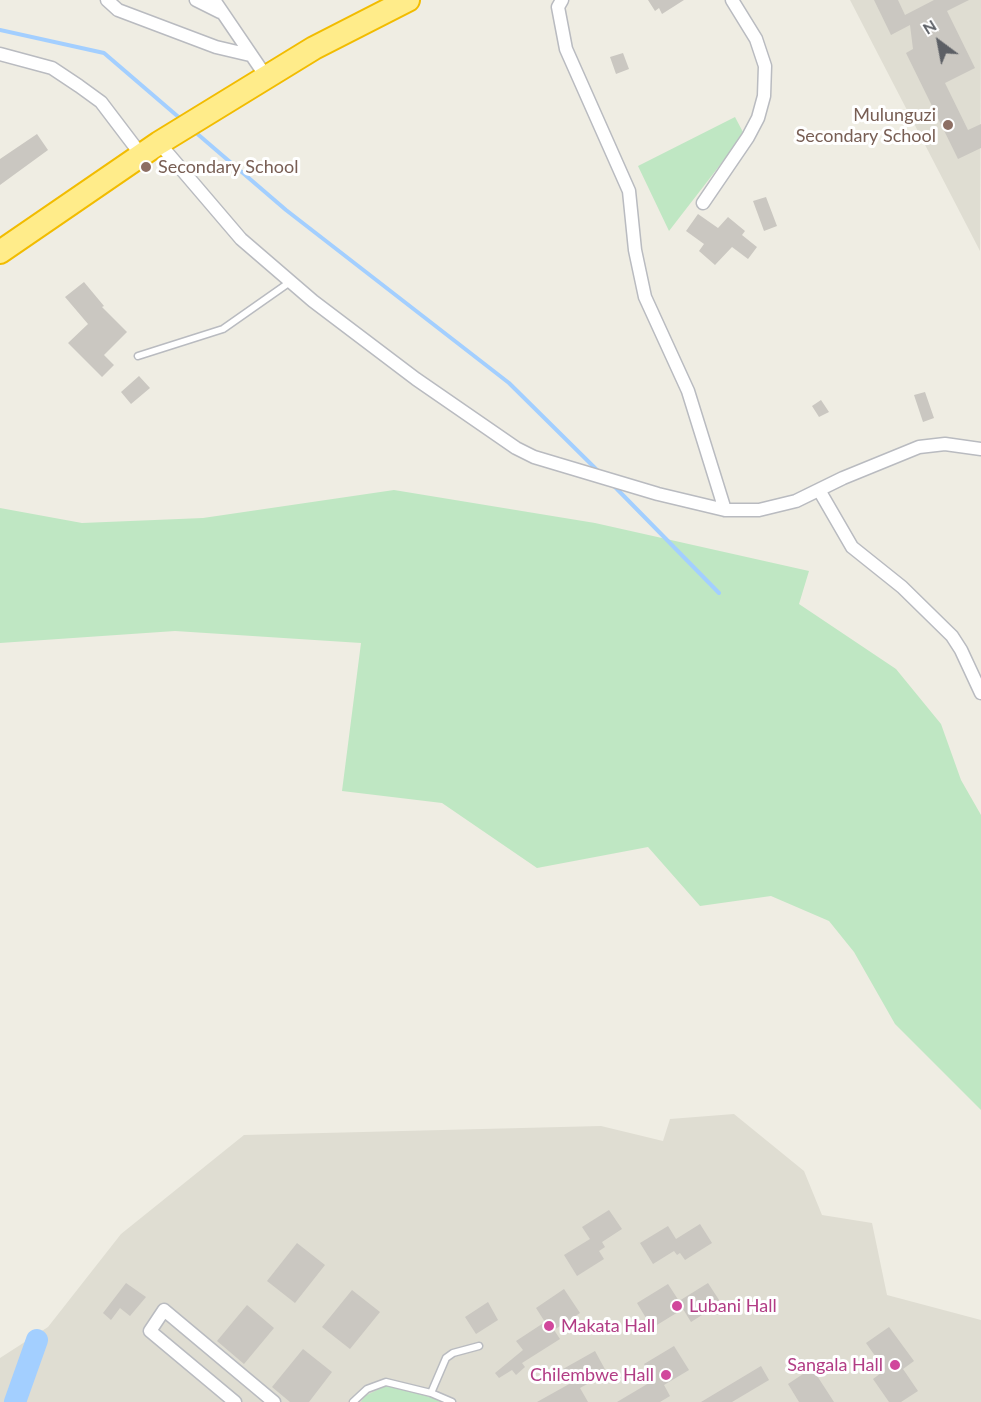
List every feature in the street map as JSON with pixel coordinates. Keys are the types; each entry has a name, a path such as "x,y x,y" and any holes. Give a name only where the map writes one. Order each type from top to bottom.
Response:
{"highway":[{"path":"0,252 151,150 314,48 408,0"}],"street":[{"path":"107,0 118,10 216,46 250,55"},
{"path":"196,0 220,12"},
{"path":"214,0 267,78"},
{"path":"562,0 558,7 566,49 629,191 635,250 645,297 688,392 725,510"},
{"path":"703,203 748,137 758,118 764,96 765,66 756,39 732,0"},
{"path":"0,54 52,68 101,102 241,238 291,281 416,379 516,448 558,465 725,510 759,510 796,501 918,447 945,444 981,449"},
{"path":"819,490 852,547 902,587 952,636 981,693"},
{"path":"235,1402 150,1331 164,1310 274,1402"}],"lane":[{"path":"138,356 223,329 291,281"},
{"path":"431,1393 446,1358 453,1353 479,1346"},
{"path":"353,1402 367,1389 386,1382 431,1393 452,1402"}],"shaded area":[{"name":"Mulunguzi Secondary School","path":"850,0 981,0 980,251"},
{"path":"734,1114 804,1171 822,1215 872,1223 887,1295 981,1320 981,1402 0,1402 0,1358 48,1327 121,1234 244,1135 601,1126 663,1141 670,1119"}],"green space":[{"path":"735,117 744,134 669,231 638,166"},
{"path":"394,490 595,523 809,571 799,604 896,669 941,724 961,780 981,815 981,1110 895,1024 854,952 829,921 771,896 700,906 648,847 537,868 442,803 342,791 361,643 175,631 0,643 0,508 82,523 203,518"},
{"path":"387,1385 448,1402 361,1402 365,1396"}],"building":[{"path":"648,0 684,0 662,14 659,8 655,11"},
{"path":"874,0 898,0 905,15 934,0 969,0 947,11 975,68 945,83 968,130 981,124 981,148 958,159 906,53 913,49 910,25 891,35"},
{"path":"623,53 629,69 616,74 610,57"},
{"path":"37,134 48,150 0,185 0,159"},
{"path":"766,197 777,226 764,231 753,201"},
{"path":"698,214 718,228 728,217 745,231 742,235 757,247 748,259 732,247 715,265 699,251 704,244 686,231"},
{"path":"84,282 104,306 102,307 127,332 104,355 114,365 102,377 68,343 88,324 65,297"},
{"path":"139,376 150,388 131,404 121,392"},
{"path":"925,392 934,418 923,422 914,395"},
{"path":"821,400 829,412 819,417 812,406"},
{"path":"609,1210 622,1229 602,1242 605,1247 599,1251 604,1259 577,1276 564,1255 590,1239 582,1227"},
{"path":"700,1224 712,1243 685,1260 680,1253 677,1255 674,1251 653,1264 640,1243 668,1226 676,1239"},
{"path":"297,1243 325,1265 295,1303 267,1281"},
{"path":"126,1283 146,1297 130,1316 120,1308 111,1320 103,1313"},
{"name":"Lubani Hall","path":"708,1283 721,1303 691,1322 683,1309 652,1328 637,1303 668,1284 679,1301"},
{"name":"Makata Hall","path":"564,1289 580,1313 554,1330 560,1339 522,1363 525,1367 516,1375 512,1370 499,1378 495,1373 523,1350 516,1341 545,1322 536,1308"},
{"path":"352,1290 380,1312 350,1349 322,1327"},
{"path":"488,1302 498,1320 476,1334 465,1317"},
{"path":"247,1305 274,1328 244,1364 217,1341"},
{"name":"Sangala Hall","path":"889,1327 914,1361 903,1369 918,1391 901,1402 889,1402 873,1379 885,1370 866,1343"},
{"name":"Chilembwe Hall","path":"674,1346 689,1370 664,1385 670,1396 660,1402 617,1402 654,1380 644,1364"},
{"path":"303,1349 332,1372 309,1402 290,1402 272,1387"},
{"path":"595,1351 607,1373 580,1388 588,1402 537,1402 571,1383 563,1369"},
{"path":"761,1366 769,1380 732,1402 701,1402"},
{"path":"812,1368 834,1402 799,1402 788,1384"}],"waterway":[{"path":"0,30 104,53 182,120"},
{"path":"194,131 286,210 509,383 599,472"},
{"path":"613,485 719,593"},
{"path":"15,1402 37,1340"}],"place":[{"name":"Mulunguzi Secondary School","path":"948,125"},
{"name":"Secondary School","path":"146,167"},
{"name":"Lubani Hall","path":"677,1306"},
{"name":"Makata Hall","path":"549,1326"},
{"name":"Sangala Hall","path":"895,1365"},
{"name":"Chilembwe Hall","path":"666,1375"}]}
